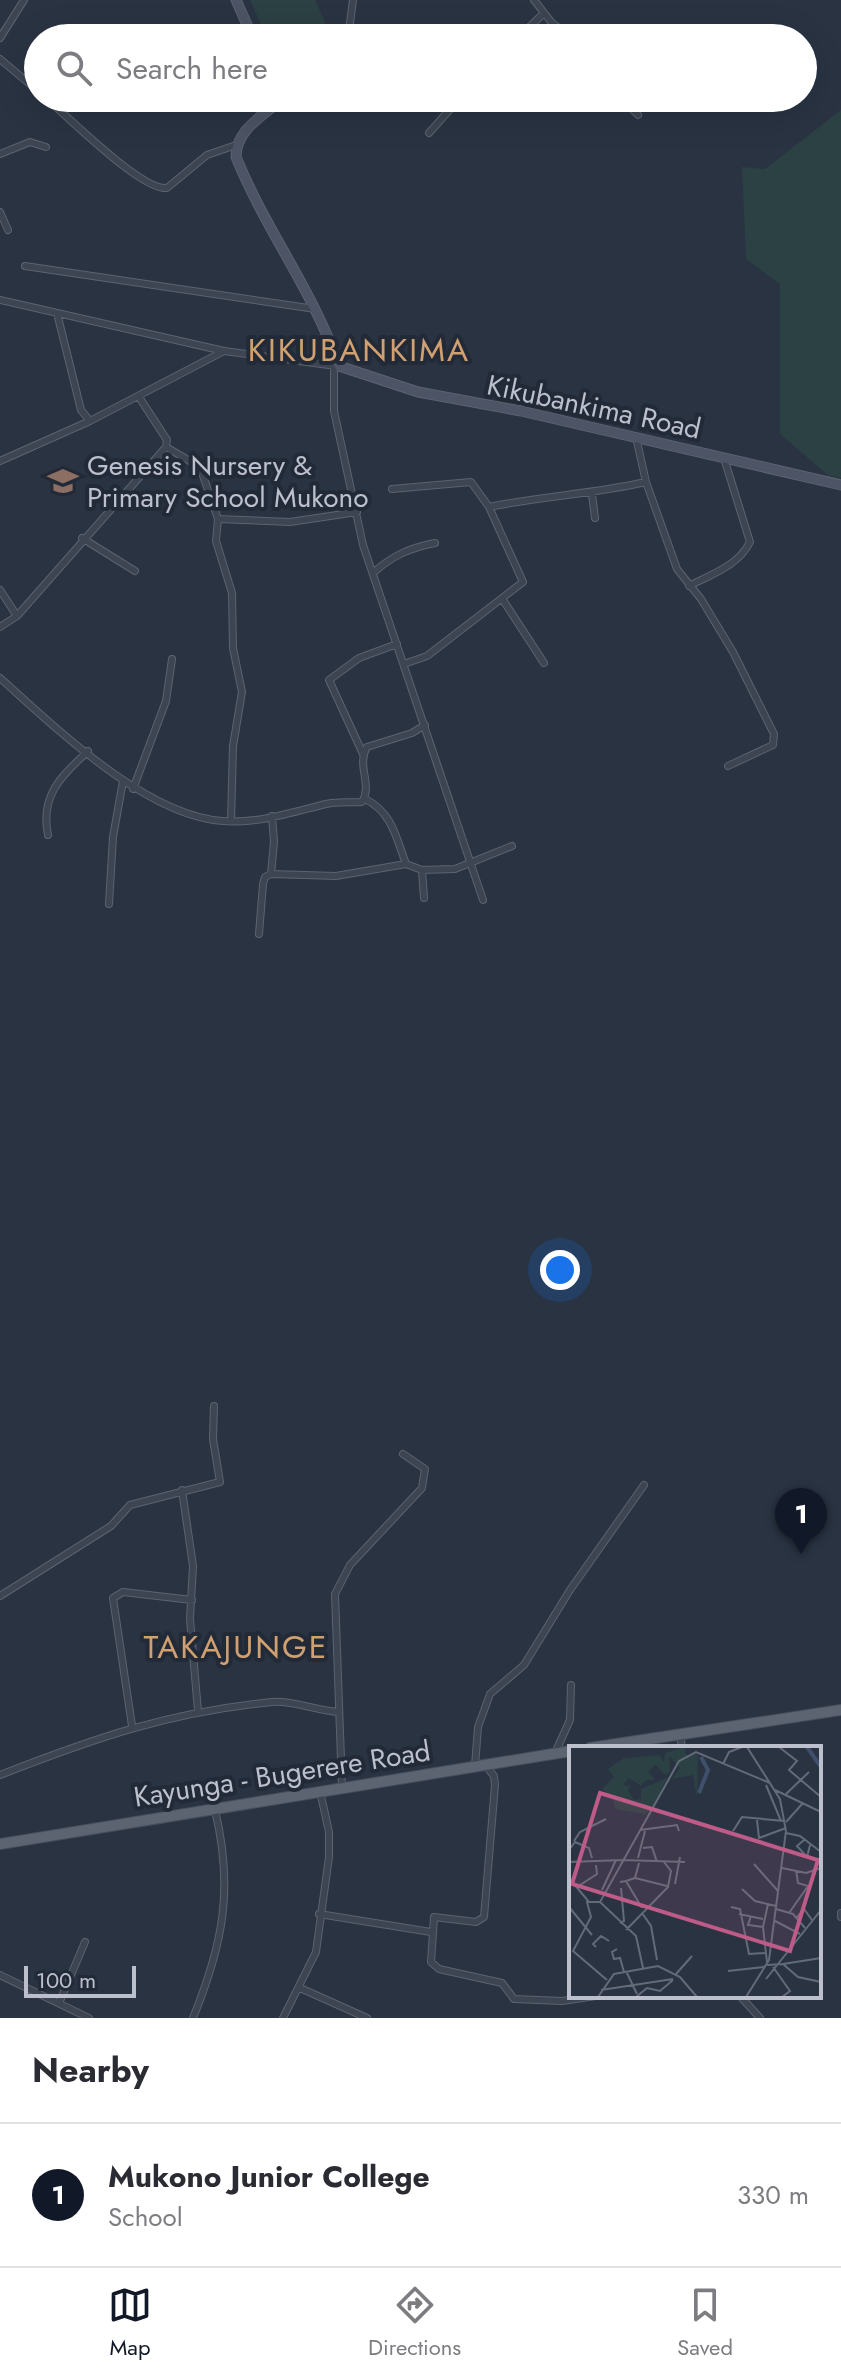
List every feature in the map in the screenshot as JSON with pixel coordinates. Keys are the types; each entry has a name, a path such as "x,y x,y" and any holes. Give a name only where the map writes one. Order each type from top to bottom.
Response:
{"main road":[{"path":"603,1746 841,1710"},
{"name":"Kayunga - Bugerere Road","path":"0,1844 569,1751"}],"street":[{"path":"0,38 24,0"},
{"path":"236,0 247,24"},
{"path":"350,24 353,0"},
{"path":"534,0 556,24"},
{"path":"533,24 544,13"},
{"path":"0,59 24,79"},
{"path":"62,112 139,177 160,189 167,188 207,155 236,145"},
{"path":"265,112 243,132 236,145 236,157 251,195 319,310 337,366 334,411 373,573 483,900"},
{"path":"429,133 448,112"},
{"path":"635,112 638,115"},
{"path":"0,154 30,142 46,147"},
{"path":"0,212 8,230"},
{"path":"25,266 319,310"},
{"path":"0,300 224,351 337,366"},
{"path":"57,313 81,410 90,421"},
{"path":"0,461 139,397 224,351"},
{"name":"Kikubankima Road","path":"337,366 418,392 636,437 841,485"},
{"path":"0,627 17,616 82,538 114,509 166,447 167,440 139,397"},
{"path":"636,437 646,482 677,569 701,599 733,652 774,734 773,745 728,766"},
{"path":"166,447 200,467 218,519 216,541 232,593 233,648 242,692 233,746 231,821"},
{"path":"689,586 731,565 744,554 750,542 724,458"},
{"path":"392,489 471,482 489,507 523,582 427,656 404,664"},
{"path":"489,507 562,493 592,494 646,482"},
{"path":"592,494 595,518"},
{"path":"218,519 290,522 357,512"},
{"path":"82,538 135,571"},
{"path":"373,573 391,557 413,547 435,543"},
{"path":"0,590 17,616"},
{"path":"503,600 544,663"},
{"path":"365,799 367,784 363,754 329,680 359,658 397,644"},
{"path":"133,789 166,701 172,659"},
{"path":"0,678 53,727 88,751 133,789 206,818 231,821 365,799 382,807 389,817 406,864"},
{"path":"363,754 373,744 412,733 425,725"},
{"path":"48,835 43,813 59,780 88,751"},
{"path":"109,904 113,837 123,781"},
{"path":"271,874 274,842 272,816"},
{"path":"259,934 263,884 265,877 271,874 336,876 406,864 422,870 455,869 512,846"},
{"path":"422,870 424,898"},
{"path":"0,1596 111,1526 130,1505 220,1482 213,1439 214,1406"},
{"path":"342,1787 335,1594 350,1565 422,1488 425,1469 403,1454"},
{"path":"582,1998 562,2001 514,1999 502,1983 434,1966 431,1921 437,1916 476,1922 484,1917 495,1785 494,1776 480,1765 480,1716 490,1694 524,1665 570,1590 644,1485"},
{"path":"182,1490 193,1566 191,1630 198,1711"},
{"path":"132,1726 113,1598 123,1592 192,1600"},
{"path":"555,1753 570,1720 571,1685"},
{"path":"0,1775 132,1726 198,1711 273,1702 339,1712"},
{"path":"680,1734 682,1746"},
{"path":"283,2018 316,1952 329,1842 320,1791"},
{"path":"193,2018 213,1968 223,1928 223,1854 215,1810"},
{"path":"319,1914 431,1932"},
{"path":"60,2001 85,1942"},
{"path":"0,1975 60,2001 89,2018"},
{"path":"300,1988 367,2018"},
{"path":"742,1998 760,2018"}],"green space":[{"path":"250,0 315,0 326,24 261,24"},
{"path":"841,110 841,478 829,476 780,434 780,284 746,259 742,167 765,169"}],"place":[{"name":"Genesis Nursery & Primary School Mukono","path":"63,481"},
{"name":"Mukono Junior College","path":"801,1554"}],"district":[{"name":"KIKUBANKIMA","path":"359,350"},
{"name":"TAKAJUNGE","path":"236,1647"}]}
